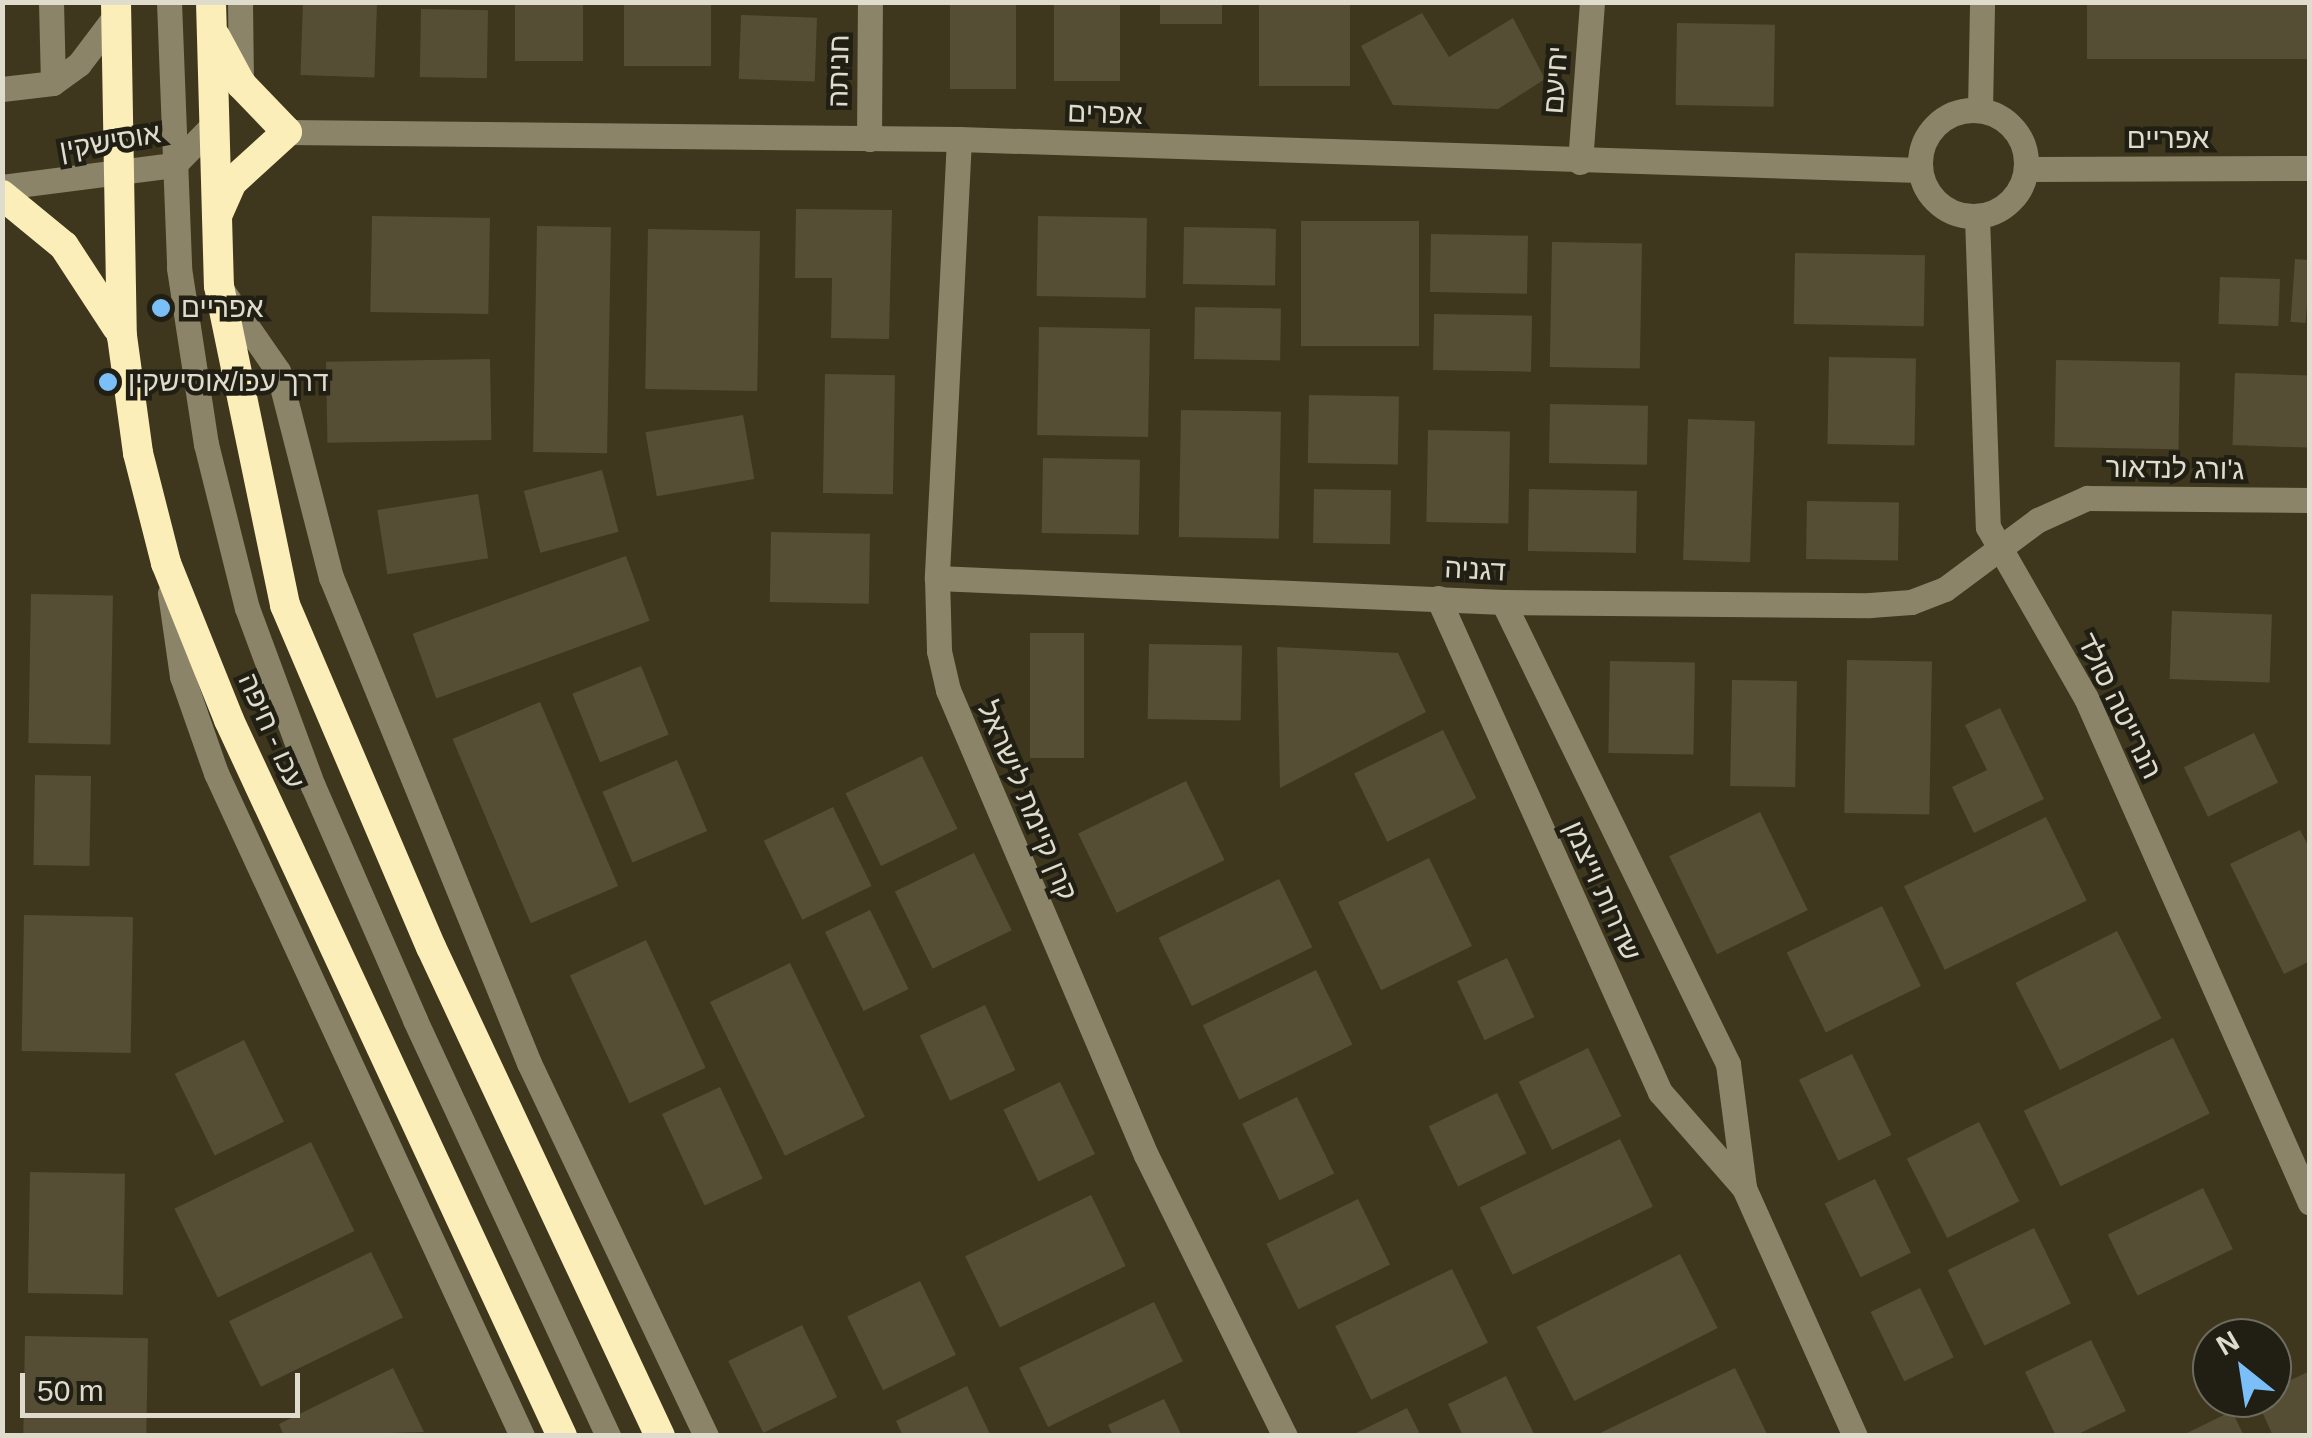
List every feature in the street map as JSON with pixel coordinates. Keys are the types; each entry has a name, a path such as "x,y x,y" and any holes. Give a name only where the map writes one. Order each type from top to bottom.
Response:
{"highway":[{"name":"עכו - חיפה","path":"116,9 116,176 122,336 138,453 166,563 245,754 562,1436"},
{"path":"211,14 241,84 287,132 232,182 214,224"},
{"path":"211,14 214,224 219,286 285,605 431,948 660,1436"},
{"path":"2,195 64,246 95,286 122,336"}],"street":[{"path":"51,2 53,84"},
{"path":"169,2 179,268 206,444 247,608 313,786 415,1020 608,1436"},
{"path":"240,2 241,84"},
{"name":"חניתה","path":"869,139 870,2"},
{"name":"יחיעם","path":"1580,162 1592,2"},
{"path":"1980,110 1982,2"},
{"path":"2,89 53,84 79,64 116,9"},
{"path":"1980,110 2021,137 2027,170 2010,202 1977,217 1933,199 1920,170 1920,153 1935,126 1980,110"},
{"name":"אוסישקין","path":"2,187 116,176 174,165 212,126"},
{"name":"אפרים","path":"287,132 959,139 1920,170"},
{"name":"קרן קיימת לישראל","path":"959,139 937,578 939,651 948,690 1146,1156 1285,1436"},
{"name":"אפריים","path":"2027,170 2310,168"},
{"name":"הנרייטה סולד","path":"1977,217 1984,492 1996,551 2086,698 2310,1203"},
{"path":"219,286 278,371 330,577 529,1062 706,1436"},
{"name":"ג'ורג לנדאור","path":"1996,551 2050,514 2087,498 2310,500"},
{"name":"דגניה","path":"937,578 1503,602 1911,602 1944,589 1996,551"},
{"path":"166,563 182,676 216,774 522,1436"},
{"name":"שדרות וייצמן","path":"1438,598 1660,1092 1744,1188"},
{"name":"שדרות וייצמן","path":"1503,602 1728,1064 1744,1188 1855,1436"}],"building":[{"path":"303,2 377,5 374,78 300,75"},
{"path":"624,2 711,2 711,66 624,66"},
{"path":"950,2 1016,2 1016,89 950,89"},
{"path":"1054,2 1120,2 1120,81 1054,81"},
{"path":"1160,2 1222,2 1222,24 1160,24"},
{"path":"1259,2 1350,2 1350,86 1259,86"},
{"path":"2087,2 2309,2 2309,59 2087,59"},
{"path":"515,3 583,3 583,61 515,61"},
{"path":"421,9 488,10 487,78 420,77"},
{"path":"1422,13 1449,57 1513,18 1545,79 1498,109 1393,105 1361,46"},
{"path":"741,15 817,18 815,82 739,79"},
{"path":"1677,23 1775,25 1774,107 1676,105"},
{"path":"796,209 892,210 889,339 831,338 832,278 795,278"},
{"path":"372,216 490,218 488,314 370,312"},
{"path":"1038,216 1147,218 1146,298 1037,296"},
{"path":"1301,221 1419,221 1419,346 1301,346"},
{"path":"537,226 611,227 607,453 533,452"},
{"path":"1184,227 1276,229 1275,286 1183,284"},
{"path":"648,229 760,231 757,391 645,389"},
{"path":"1431,234 1528,236 1527,294 1430,292"},
{"path":"1552,242 1642,244 1640,369 1550,367"},
{"path":"1795,253 1925,255 1924,326 1794,324"},
{"path":"2295,259 2310,260 2306,323 2291,322"},
{"path":"2220,277 2280,279 2278,326 2218,324"},
{"path":"1195,307 1281,309 1280,360 1194,359"},
{"path":"1434,314 1532,316 1531,372 1433,370"},
{"path":"1039,327 1150,329 1148,437 1037,435"},
{"path":"1829,357 1916,359 1914,446 1827,444"},
{"path":"490,359 491,440 327,443 326,362"},
{"path":"2056,360 2180,362 2178,449 2054,447"},
{"path":"2235,373 2310,376 2307,448 2232,445"},
{"path":"825,374 895,375 893,494 823,493"},
{"path":"1309,395 1399,397 1398,465 1308,463"},
{"path":"1550,404 1648,406 1647,465 1549,463"},
{"path":"1181,410 1281,412 1279,539 1179,537"},
{"path":"743,415 754,479 657,496 646,432"},
{"path":"1688,419 1755,421 1750,562 1683,560"},
{"path":"1428,430 1510,431 1508,523 1426,522"},
{"path":"1043,458 1140,460 1139,535 1042,533"},
{"path":"602,470 619,532 540,553 524,491"},
{"path":"1314,489 1391,490 1390,544 1313,543"},
{"path":"1529,489 1637,491 1636,553 1528,551"},
{"path":"478,494 488,558 387,574 377,510"},
{"path":"1807,501 1899,503 1898,561 1806,559"},
{"path":"771,532 870,534 869,604 770,602"},
{"path":"626,556 650,621 436,698 413,634"},
{"path":"31,594 113,595 110,744 28,743"},
{"path":"2172,611 2272,614 2270,682 2170,679"},
{"path":"1030,633 1084,633 1084,758 1030,758"},
{"path":"1149,644 1242,646 1241,721 1148,719"},
{"path":"1277,647 1398,653 1426,712 1280,788"},
{"path":"1847,660 1932,661 1929,814 1844,813"},
{"path":"1610,661 1695,662 1693,754 1608,753"},
{"path":"641,666 669,735 600,762 572,694"},
{"path":"1732,680 1797,681 1795,787 1730,786"},
{"path":"540,702 618,886 531,923 453,739"},
{"path":"2000,708 2044,799 1974,833 1952,787 1987,770 1965,725"},
{"path":"1443,730 1476,798 1387,842 1354,773"},
{"path":"2254,733 2278,782 2208,817 2184,767"},
{"path":"922,756 958,829 881,866 846,793"},
{"path":"677,760 707,831 633,863 602,792"},
{"path":"35,775 91,776 89,866 33,865"},
{"path":"1186,781 1225,860 1117,913 1078,834"},
{"path":"833,807 872,886 802,920 764,841"},
{"path":"1760,812 1808,910 1717,954 1669,856"},
{"path":"2046,817 2087,901 1945,970 1904,886"},
{"path":"2300,830 2310,849 2310,961 2284,974 2230,864"},
{"path":"974,853 1012,930 933,969 895,892"},
{"path":"1429,858 1472,946 1381,990 1338,902"},
{"path":"1279,879 1312,947 1192,1006 1159,938"},
{"path":"1882,906 1921,986 1826,1032 1787,952"},
{"path":"870,910 909,989 864,1011 825,932"},
{"path":"24,915 133,917 131,1053 22,1051"},
{"path":"2117,931 2161,1018 2060,1070 2015,983"},
{"path":"646,940 706,1068 629,1103 570,975"},
{"path":"1507,958 1534,1017 1485,1040 1457,981"},
{"path":"790,963 865,1117 785,1156 710,1002"},
{"path":"1316,970 1352,1045 1239,1100 1203,1025"},
{"path":"985,1005 1015,1070 950,1101 920,1035"},
{"path":"2173,1038 2210,1113 2061,1186 2024,1111"},
{"path":"244,1040 284,1122 215,1156 175,1074"},
{"path":"1588,1048 1621,1116 1552,1150 1519,1082"},
{"path":"1852,1054 1891,1135 1838,1161 1799,1080"},
{"path":"1060,1082 1095,1154 1038,1182 1003,1110"},
{"path":"720,1087 763,1179 705,1206 662,1114"},
{"path":"1497,1093 1526,1153 1458,1187 1429,1126"},
{"path":"1297,1097 1334,1173 1279,1200 1242,1124"},
{"path":"1979,1122 2019,1201 1947,1238 1907,1159"},
{"path":"1620,1139 1653,1206 1513,1275 1480,1207"},
{"path":"311,1142 354,1231 218,1298 174,1209"},
{"path":"30,1172 125,1174 123,1295 28,1293"},
{"path":"1875,1179 1911,1253 1861,1277 1825,1204"},
{"path":"2203,1188 2233,1249 2138,1296 2108,1234"},
{"path":"1091,1195 1126,1266 1000,1327 965,1256"},
{"path":"1358,1199 1390,1265 1298,1309 1266,1244"},
{"path":"2034,1228 2071,1303 1985,1346 1948,1270"},
{"path":"371,1252 403,1318 261,1387 229,1321"},
{"path":"1680,1254 1718,1328 1574,1401 1537,1327"},
{"path":"1452,1269 1488,1343 1371,1400 1335,1326"},
{"path":"920,1281 956,1355 883,1390 847,1317"},
{"path":"1920,1288 1954,1357 1904,1381 1871,1312"},
{"path":"1154,1302 1183,1361 1048,1427 1019,1368"},
{"path":"802,1325 837,1397 763,1433 728,1361"},
{"path":"25,1336 148,1338 146,1436 23,1434"},
{"path":"2091,1340 2126,1411 2074,1436 2056,1436 2025,1372"},
{"path":"393,1368 424,1432 284,1436 279,1424"},
{"path":"1735,1368 1768,1436 1594,1436"},
{"path":"2310,1371 2310,1436 2273,1436 2265,1418 2292,1418 2292,1380"},
{"path":"1506,1376 1535,1436 1463,1436 1448,1404"},
{"path":"967,1386 991,1436 903,1436 896,1421"},
{"path":"1164,1399 1182,1436 1113,1436 1108,1425"},
{"path":"1407,1408 1421,1436 1350,1436"},
{"path":"2218,1418 2235,1418 2244,1436 2181,1436"}],"place":[{"name":"אפריים","path":"161,308"},
{"name":"דרך עכו/אוסישקין","path":"108,382"}]}
